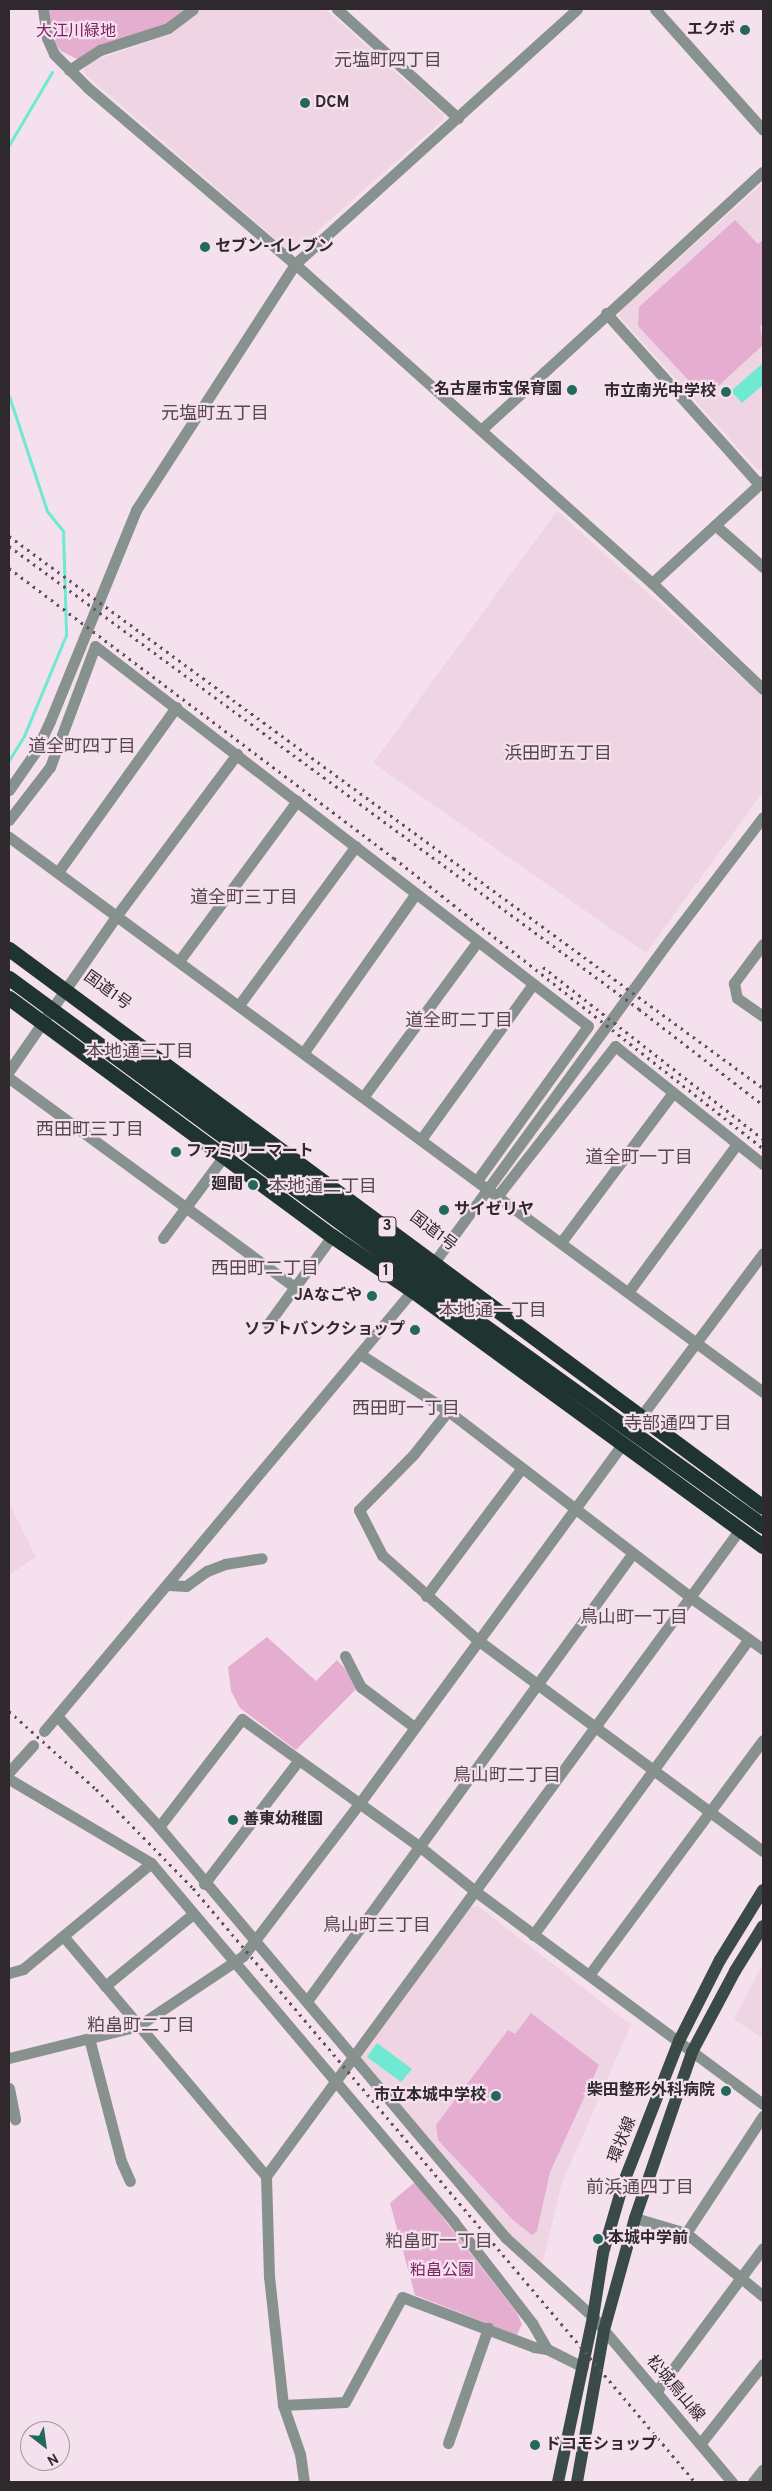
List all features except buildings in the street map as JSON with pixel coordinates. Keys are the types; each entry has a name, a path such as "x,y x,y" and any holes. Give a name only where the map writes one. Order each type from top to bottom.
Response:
{"highway":[{"name":"国道1号","path":"9,941 763,1498"},
{"name":"3","path":"9,948 763,1507"},
{"name":"3","path":"9,978 340,1222 763,1526"},
{"name":"1","path":"9,998 332,1236 413,1291 763,1546"},
{"path":"43,1023 64,1016 78,1017 525,1343 576,1391"}],"main road":[{"name":"環状線","path":"558,2482 593,2317 602,2252 623,2184 679,2042 720,1960 763,1890"},
{"path":"577,2482 604,2330 635,2218 692,2052 735,1971 763,1926"}],"street":[{"path":"43,9 47,38 54,54 69,70 295,264 652,583 763,689"},
{"path":"69,70 100,50 129,43 168,28 193,9"},
{"path":"337,9 458,118"},
{"path":"9,790 36,751 136,510 295,264 577,9"},
{"path":"655,9 763,130"},
{"path":"481,430 606,313 763,172"},
{"path":"606,313 761,482 652,583"},
{"path":"715,525 761,561"},
{"path":"9,820 50,767 95,646 478,940 763,1164"},
{"path":"58,872 176,707"},
{"path":"9,1071 70,986 117,915 237,754"},
{"path":"179,961 297,801"},
{"path":"495,1191 670,939 763,817"},
{"path":"9,837 495,1191 696,1344 761,1386"},
{"path":"239,1005 356,846"},
{"path":"304,1052 416,893"},
{"path":"364,1096 478,940"},
{"path":"763,944 734,983 738,998 763,1016"},
{"path":"422,1138 533,984"},
{"path":"478,1179 590,1027"},
{"path":"44,1731 413,1291 614,1046"},
{"path":"9,1078 295,1287"},
{"path":"562,1241 672,1094"},
{"path":"629,1292 737,1144"},
{"path":"163,1238 224,1156"},
{"path":"268,1324 332,1236"},
{"path":"645,1411 763,1253"},
{"path":"360,1354 448,1411 633,1554 763,1649"},
{"path":"448,1411 413,1455 358,1510 382,1555 479,1641 763,1851"},
{"path":"9,2058 138,2026 234,1964 256,1941 359,1804 622,1443"},
{"path":"426,1596 521,1469"},
{"path":"304,2482 300,2454 283,2405 269,2277 266,2176 740,1528"},
{"path":"307,2001 633,1554"},
{"path":"168,1585 186,1586 225,1564 262,1558"},
{"path":"533,1935 750,1639"},
{"path":"346,1656 361,1687 414,1726"},
{"name":"松城鳥山線","path":"57,1716 160,1827 204,1884 256,1941 506,2238 593,2317 732,2482"},
{"path":"160,1827 242,1719 298,1761 420,1846 533,1935 763,2104"},
{"path":"589,1975 763,1740"},
{"path":"10,1767 33,1745"},
{"path":"204,1884 298,1761"},
{"path":"9,1779 151,1863 234,1964 454,2222 532,2323 548,2349"},
{"path":"9,1973 23,1969 64,1937 151,1863"},
{"path":"105,1986 193,1914"},
{"path":"64,1937 266,2176"},
{"path":"89,2038 121,2161 130,2181"},
{"path":"9,2088 15,2119"},
{"path":"686,2233 763,2116"},
{"path":"635,2218 686,2233 763,2296"},
{"path":"656,2392 763,2248"},
{"path":"283,2405 345,2402 402,2296 534,2347 548,2349 583,2367"},
{"path":"448,2443 488,2328"},
{"path":"700,2444 763,2364"},
{"path":"752,2482 763,2469"}],"shaded area":[{"path":"201,9 325,9 444,115 443,120 298,248 286,248 85,74 84,69 91,62 171,34"},
{"name":"市立南光中学校","path":"763,183 762,470 757,469 619,316 620,311"},
{"path":"763,363 763,385 742,403 731,391"},
{"path":"557,511 763,697 763,792 646,953 373,763"},
{"path":"9,1503 36,1557 9,1575"},
{"name":"市立本城中学校","path":"478,1906 631,2025 562,2183 542,2265 504,2229 362,2060 362,2054 470,1907"},
{"path":"763,1964 763,2039 734,2019"},
{"path":"377,2043 412,2069 401,2082 367,2057"}],"green space":[{"name":"大江川緑地","path":"49,9 185,9 167,23 77,59 61,51 53,40"},
{"name":"市立南光中学校","path":"735,220 758,244 763,240 763,323 760,326 763,345 705,398 638,326 639,307"},
{"path":"267,1637 316,1681 337,1660 360,1685 296,1750 240,1708 231,1691 228,1667"},
{"path":"531,2013 599,2065 550,2172 537,2231 532,2235 513,2220 438,2140 436,2125 508,2030 515,2034"},
{"name":"粕畠公園","path":"415,2182 517,2313 522,2324 517,2335 415,2295 390,2203"}],"waterway":[{"path":"9,145 52,72"},
{"path":"9,396 47,511 63,531 66,635 24,736 9,760"}],"railway":[{"path":"9,536 763,1088"},
{"path":"9,546 639,1009 763,1105"},
{"path":"9,568 394,858 763,1148"},
{"path":"543,967 763,1139"},
{"path":"9,1711 96,1789 193,1888 695,2482"}],"place":[{"name":"エクボ","path":"745,30"},
{"name":"DCM","path":"305,103"},
{"name":"セブン-イレブン","path":"205,247"},
{"name":"名古屋市宝保育園","path":"572,390"},
{"name":"市立南光中学校","path":"726,392"},
{"name":"ファミリーマート","path":"176,1152"},
{"name":"廻間","path":"253,1185"},
{"name":"サイゼリヤ","path":"444,1210"},
{"name":"JAなごや","path":"372,1296"},
{"name":"ソフトバンクショップ","path":"415,1330"},
{"name":"善東幼稚園","path":"233,1820"},
{"name":"柴田整形外科病院","path":"726,2091"},
{"name":"市立本城中学校","path":"496,2096"},
{"name":"本城中学前","path":"598,2239"},
{"name":"ドコモショップ","path":"535,2445"}],"district":[{"name":"元塩町四丁目","path":"388,62"},
{"name":"元塩町五丁目","path":"215,415"},
{"name":"道全町四丁目","path":"82,748"},
{"name":"浜田町五丁目","path":"558,755"},
{"name":"道全町三丁目","path":"244,899"},
{"name":"道全町二丁目","path":"459,1022"},
{"name":"本地通三丁目","path":"140,1053"},
{"name":"西田町三丁目","path":"90,1131"},
{"name":"道全町一丁目","path":"639,1159"},
{"name":"本地通二丁目","path":"323,1188"},
{"name":"西田町二丁目","path":"265,1270"},
{"name":"本地通一丁目","path":"493,1312"},
{"name":"西田町一丁目","path":"406,1410"},
{"name":"寺部通四丁目","path":"678,1425"},
{"name":"鳥山町一丁目","path":"634,1619"},
{"name":"鳥山町二丁目","path":"507,1777"},
{"name":"鳥山町三丁目","path":"377,1927"},
{"name":"粕畠町二丁目","path":"141,2027"},
{"name":"前浜通四丁目","path":"640,2189"},
{"name":"粕畠町一丁目","path":"439,2243"}]}
